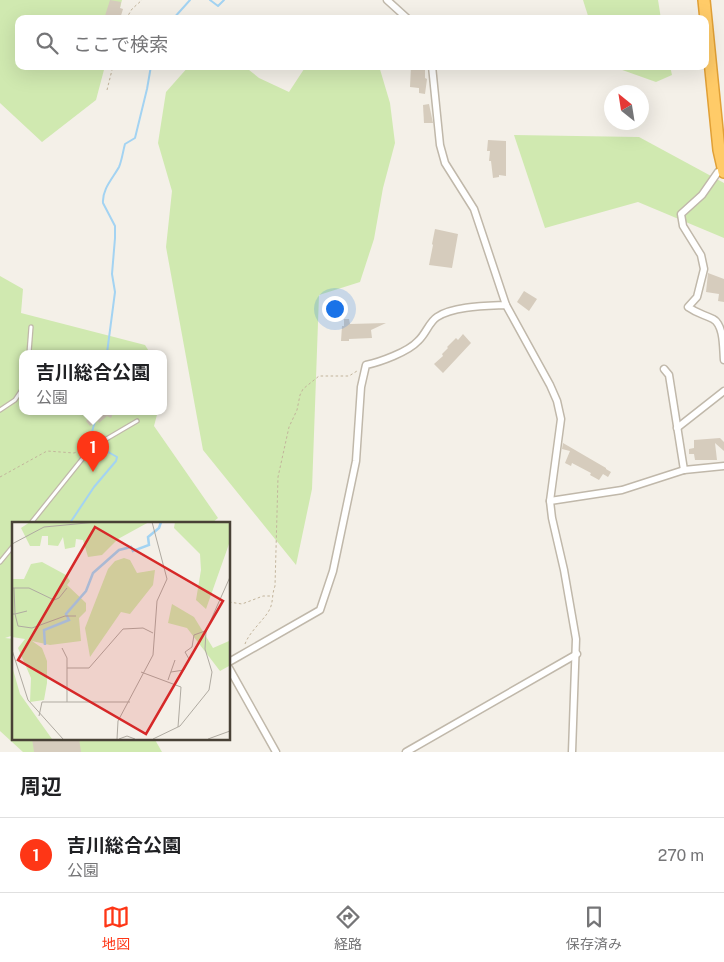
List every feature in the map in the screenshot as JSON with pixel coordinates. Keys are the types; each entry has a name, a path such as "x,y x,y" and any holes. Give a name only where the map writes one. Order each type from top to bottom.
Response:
{"highway":[{"path":"704,0 706,15"},
{"path":"709,50 719,150 724,171"}],"street":[{"path":"387,0 404,15"},
{"path":"432,70 440,145 445,163 474,209 506,305 550,384 557,401 561,419 550,501 576,639 577,654 572,752"},
{"path":"724,171 718,172 702,194 681,214 683,226 701,255 704,269 697,297 688,307 698,314 715,320 721,328 724,360"},
{"path":"230,661 320,610 333,571 356,461 361,387 366,365 373,364 410,347 418,341 433,321 449,311 506,305"},
{"path":"664,369 669,375 684,470"},
{"path":"677,428 724,391"},
{"path":"550,501 622,490 684,470 724,466"},
{"path":"406,752 577,654"},
{"path":"230,670 276,752"}],"lane":[{"path":"29,350 30,327"},
{"path":"0,410 14,400 19,393"},
{"path":"32,522 91,448 137,421"},
{"path":"0,562 12,547"}],"path":[{"path":"128,15 142,0"},
{"path":"107,90 112,70"},
{"path":"242,654 248,636 271,607 271,596 275,586 278,477 289,427 297,410 303,389 319,376 349,376 366,365"},
{"path":"0,477 47,451 74,452 91,448"},
{"path":"230,602 242,604 264,596 271,596"}],"green space":[{"path":"0,0 122,0 118,15 15,15 15,70 104,70 96,100 42,142 0,103"},
{"path":"583,0 658,0 660,15 588,15"},
{"path":"185,70 249,70 259,78 289,92 303,70 380,70 390,103 395,143 383,188 374,239 360,282 319,295 312,489 296,565 203,450 166,247 172,191 158,143 166,92"},
{"path":"622,70 671,70 672,75 656,82"},
{"path":"514,135 639,137 724,183 724,238 638,202 545,228"},
{"path":"0,276 23,289 21,313 145,345 148,350 19,350 19,415 157,415 154,426 218,518 213,522 12,522 12,636 5,638 12,639 12,740 155,740 162,752 23,752 0,731"}],"building":[{"path":"110,0 121,2 120,8 123,9 121,15 105,15"},
{"path":"411,70 425,70 425,78 427,79 425,94 419,93 419,88 410,87"},
{"path":"429,104 433,123 424,123 423,105"},
{"path":"488,140 506,141 506,176 499,175 499,177 493,178 491,161 489,161 490,151 487,151"},
{"path":"435,229 458,234 452,268 429,265"},
{"path":"708,273 724,279 724,302 718,301 719,294 706,292"},
{"path":"524,291 537,299 529,311 517,302"},
{"path":"344,319 349,319 350,324 386,323 371,330 372,338 341,341"},
{"path":"463,334 471,343 443,373 434,364 443,356 442,354 447,347 456,338 458,340"},
{"path":"93,415 112,415 111,418 107,416 99,423 98,421 90,426 86,421"},
{"path":"720,438 724,442 724,451 715,443 717,460 695,460 694,454 689,454 689,449 694,448 694,440"},
{"path":"563,443 606,468 611,472 608,477 603,474 599,480 590,475 591,473 572,463 571,466 565,463 570,451 562,449"},
{"path":"32,740 79,740 81,752 34,752"}],"waterway":[{"path":"177,15 190,0"},
{"path":"210,0 218,6 224,0"},
{"path":"107,350 115,292 112,274 115,226 103,203 103,198 106,188 119,167 125,144 135,138 150,70"},
{"path":"71,522 94,487 116,461 117,457 94,444 90,439 95,421"}],"place":[{"name":"吉川総合公園","path":"93,472"}]}
